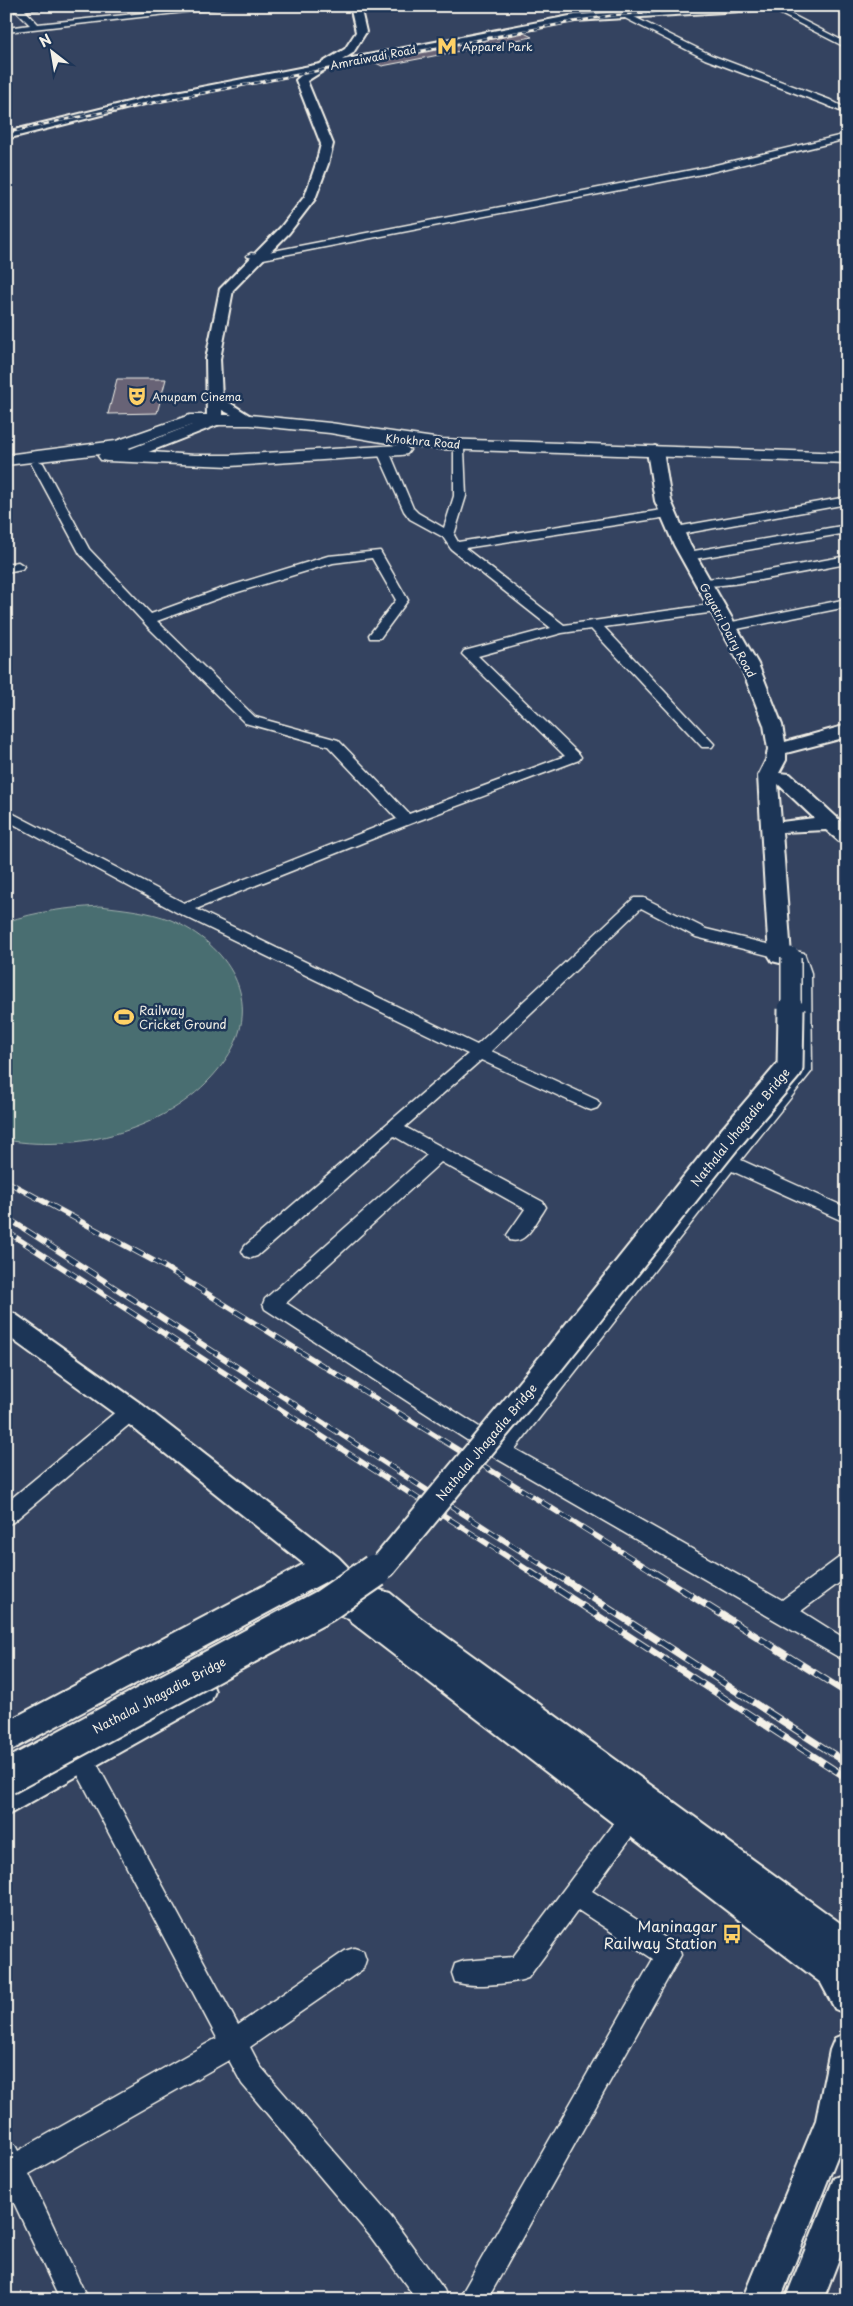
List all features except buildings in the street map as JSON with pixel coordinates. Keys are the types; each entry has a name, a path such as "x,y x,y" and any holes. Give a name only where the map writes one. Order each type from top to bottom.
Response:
{"main road":[{"path":"10,8 38,6"},
{"path":"300,92 305,73 342,51 354,32 348,6"},
{"path":"267,78 292,78 319,68 349,51 361,32 355,6"},
{"path":"624,14 709,6"},
{"name":"Amraiwadi Road","path":"319,68 569,19 772,6"},
{"path":"6,136 145,101 267,78 305,73 587,18"},
{"path":"124,450 215,420 202,407 204,356 219,289 254,257 282,224 301,197 311,173 318,145 314,128 300,92 292,78"},
{"path":"202,407 250,420"},
{"name":"Khokhra Road","path":"6,466 124,450 202,407 215,420 250,420 330,428 402,445 460,451 847,458"},
{"name":"Khokhra Road","path":"6,460 124,450 162,460 205,461 303,458 383,451 402,445 441,444 847,465"},
{"name":"Gayatri Dairy Road","path":"656,455 663,501 668,513 688,556 749,664 773,725 779,762 768,776 785,954"},
{"path":"847,731 807,743 779,762 831,823 847,838"},
{"path":"785,827 831,823"},
{"name":"Nathalal Jhagadia Bridge","path":"6,1761 316,1595 373,1556 540,1358 718,1136 778,1065 785,954"},
{"name":"Nathalal Jhagadia Bridge","path":"6,1778 324,1606 384,1565 550,1364 728,1141 790,1068 785,954"},
{"path":"6,1320 131,1410 328,1566 359,1598 361,1613 632,1816 843,1966"},
{"path":"6,1738 328,1566"},
{"path":"6,1800 82,1759 359,1598 378,1601 843,1966"},
{"path":"761,2300 834,2120 847,2050"},
{"path":"804,2300 847,2191"}],"street":[{"path":"6,30 236,6"},
{"path":"772,6 847,46"},
{"path":"10,8 36,27"},
{"path":"624,14 708,57 827,102 847,112"},
{"path":"827,102 840,99"},
{"path":"254,257 707,170 847,136"},
{"path":"383,451 408,509 414,516 448,535 455,546 561,629"},
{"path":"448,535 460,496 460,451"},
{"path":"37,463 84,551 149,620 250,720 333,742 407,820"},
{"path":"676,531 847,500"},
{"path":"455,546 588,527 668,513"},
{"path":"688,556 847,529"},
{"path":"149,620 221,593 332,559 376,554 402,600 375,635"},
{"path":"703,583 731,581 847,560"},
{"path":"727,627 847,603"},
{"path":"183,909 407,820 574,757 469,654 561,629 716,608"},
{"path":"594,625 706,744"},
{"path":"779,762 785,827 785,954"},
{"path":"6,814 183,909 414,1022 591,1104"},
{"path":"252,1251 447,1083 638,901 701,933 798,957 804,973 804,1071 729,1162 501,1451"},
{"path":"393,1128 537,1206 516,1235"},
{"path":"440,1153 272,1304 501,1451 783,1612 847,1652"},
{"path":"729,1162 847,1216"},
{"path":"6,1516 131,1410"},
{"path":"783,1612 847,1564"},
{"path":"82,1759 251,2075 374,2219 434,2300"},
{"path":"464,1973 519,1969 632,1816"},
{"path":"472,2300 669,1955 575,1894"},
{"path":"74,2300 9,2166 233,2042 354,1960"}],"green space":[{"name":"Railway Cricket Ground","path":"100,906 154,914 191,930 209,944 224,959 234,977 241,996 242,1016 237,1037 226,1059 207,1082 184,1102 157,1118 128,1130 98,1138 67,1143 36,1143 6,1140 6,922 29,915"}],"railway":[{"path":"6,133 63,120 571,22 615,15 736,6"},
{"path":"6,1181 163,1266 654,1572"},
{"path":"6,1217 553,1572"},
{"path":"6,1231 531,1572"},
{"path":"529,1571 847,1778"},
{"path":"551,1571 847,1763"},
{"path":"652,1571 847,1693"}],"place":[{"name":"Apparel Park","path":"447,46"},
{"name":"Anupam Cinema","path":"137,396"},
{"name":"Railway Cricket Ground","path":"124,1017"},
{"name":"Maninagar Railway Station","path":"732,1934"}]}
